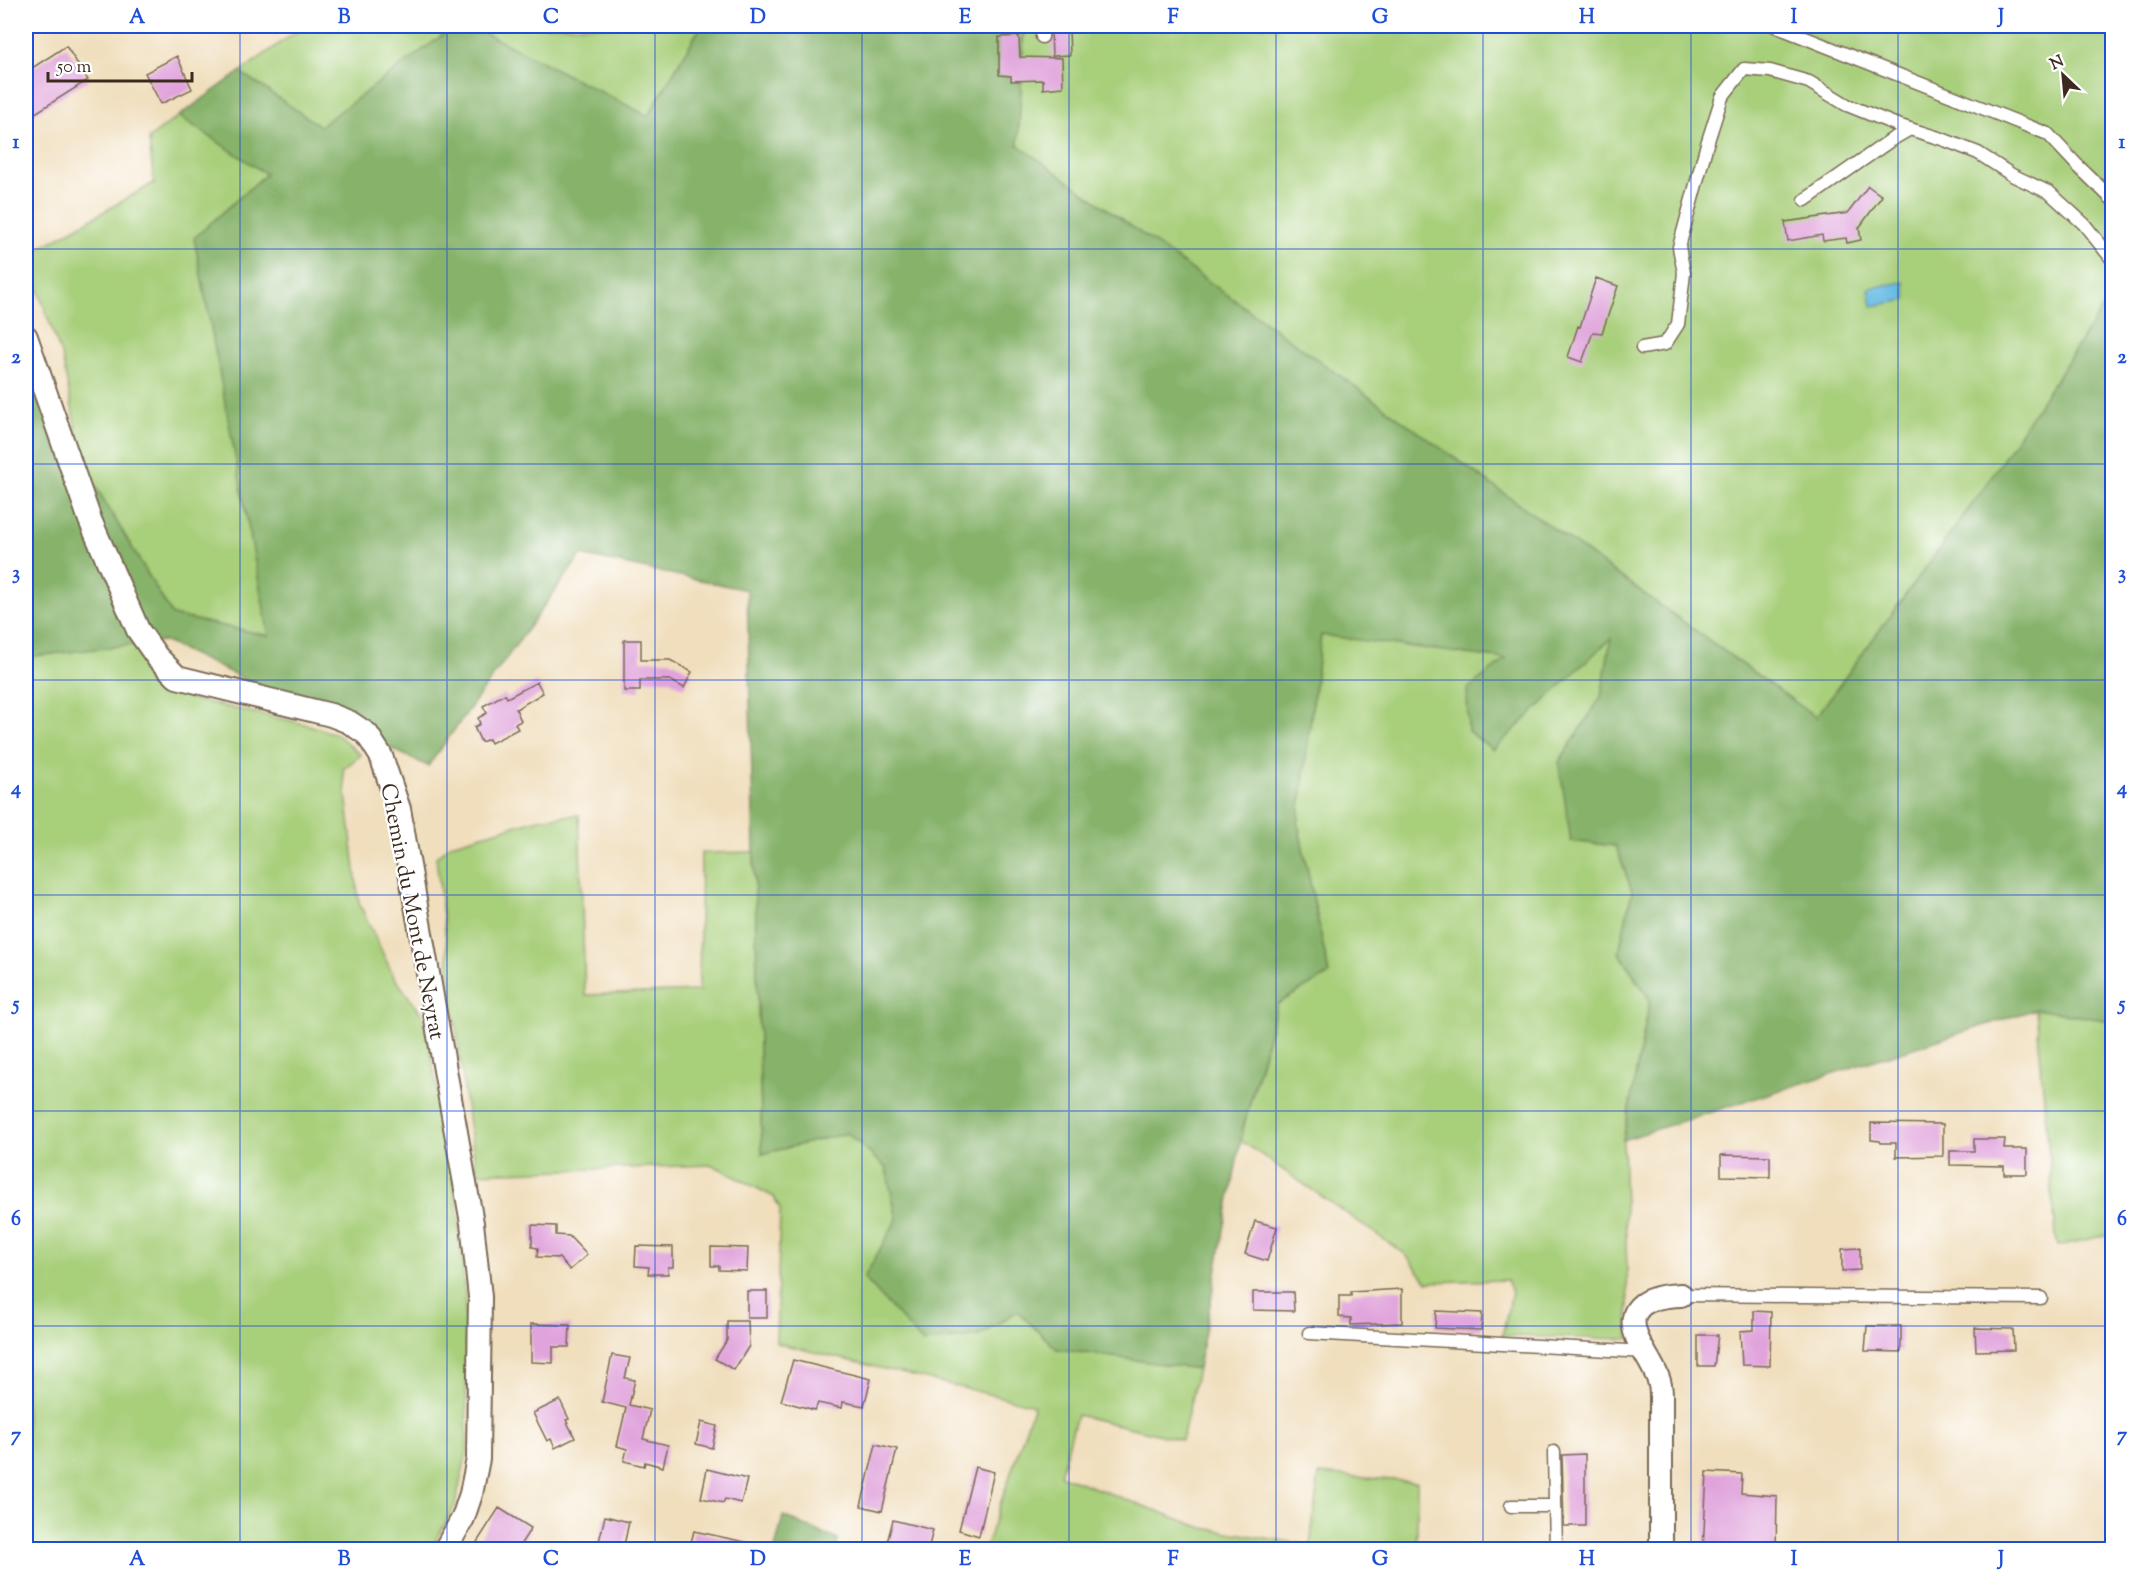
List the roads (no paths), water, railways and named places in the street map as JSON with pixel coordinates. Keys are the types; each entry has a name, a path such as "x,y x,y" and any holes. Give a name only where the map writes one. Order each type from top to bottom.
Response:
{"street":[{"name":"Chemin du Mont de Neyrat","path":"26,337 90,520 138,630 157,657 177,676 331,715 349,722 367,734 381,756 399,809 472,1223 480,1297 478,1459 471,1494 463,1518 445,1550"},
{"path":"1661,1550 1661,1396 1659,1379 1633,1326 1634,1315 1641,1304 1659,1296 1681,1294"}],"lane":[{"path":"1775,26 2048,134 2112,199"},
{"path":"1642,348 1665,344 1678,324 1684,273 1679,248 1722,97 1744,69 1770,71 1809,82 1847,105 1977,153 2012,175 2050,193 2084,224 2112,259"},
{"path":"1805,200 1910,129"},
{"path":"1681,1294 2041,1298"},
{"path":"1309,1333 1645,1352"},
{"path":"1554,1452 1556,1550"},
{"path":"1511,1506 1555,1506"}],"water":[{"path":"1904,282 1907,300 1872,306 1869,288"}]}
